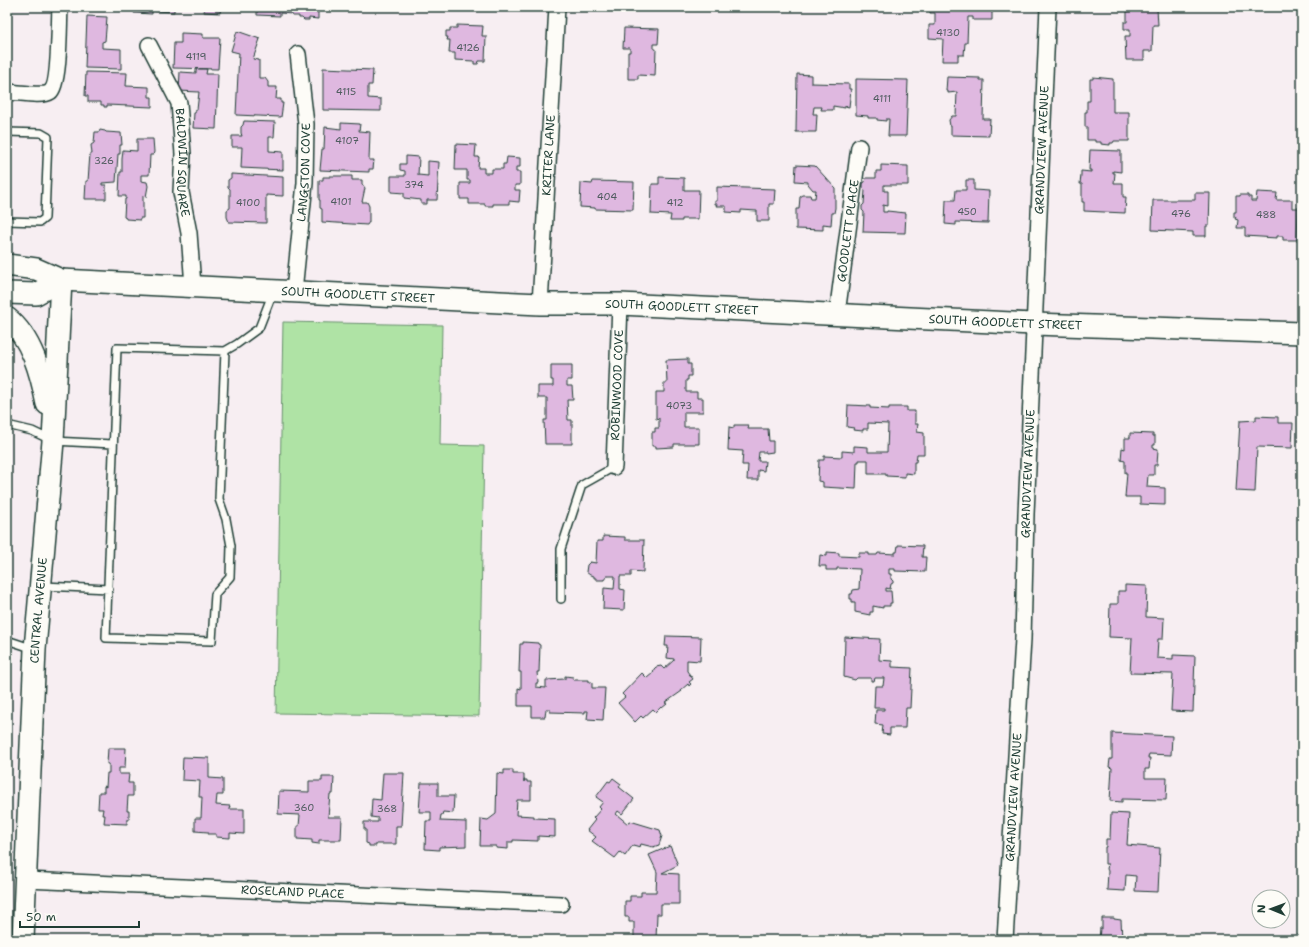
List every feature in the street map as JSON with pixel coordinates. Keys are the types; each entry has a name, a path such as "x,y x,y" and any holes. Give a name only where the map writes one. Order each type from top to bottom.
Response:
{"main road":[{"name":"SOUTH GOODLETT STREET","path":"7,265 36,269 61,280 540,304 620,304 1034,324 1302,333"},
{"path":"7,293 36,294 61,280"},
{"name":"CENTRAL AVENUE","path":"23,940 35,649 53,440 61,280"},
{"path":"7,318 15,325 29,347 42,379 53,440"}],"street":[{"path":"7,92 42,94 49,92 53,88 57,76 60,7"},
{"name":"KRITER LANE","path":"540,304 557,7"},
{"name":"GRANDVIEW AVENUE","path":"1005,940 1023,639 1024,552 1048,7"},
{"name":"BALDWIN SQUARE","path":"149,45 180,103 183,154 181,192 189,232 193,286"},
{"name":"LANGSTON COVE","path":"284,290 305,183 306,124 298,54"},
{"name":"GOODLETT PLACE","path":"838,314 859,147"},
{"name":"ROBINWOOD COVE","path":"614,467 620,304"},
{"name":"ROSELAND PLACE","path":"26,880 561,904"}],"lane":[{"path":"7,132 41,133 48,137 45,218 40,222 7,221"},
{"path":"226,351 219,499 226,519 230,546 230,577 215,594 212,641 106,638 118,348 226,351 259,328 284,290"},
{"path":"7,425 32,431 53,440 113,444"},
{"path":"561,599 561,549 582,485 614,467"},
{"path":"41,586 108,589"},
{"path":"7,640 35,649"}],"green space":[{"path":"283,322 442,325 440,445 484,446 479,716 276,713"}],"building":[{"path":"89,7 106,7 105,11 88,10"},
{"path":"134,7 152,7 152,14 134,13"},
{"path":"155,7 174,7 174,12 155,11"},
{"path":"204,7 221,7 220,13 204,12"},
{"path":"257,7 318,7 318,19 309,18 309,20 304,20 299,18 299,16 280,13 280,16 257,15"},
{"path":"482,7 482,9 454,8"},
{"path":"624,7 646,7 646,11 624,10"},
{"path":"930,7 992,7 992,20 973,20 973,17 968,17 967,43 965,43 964,55 958,55 958,61 942,61 943,39 929,38 929,25 935,25 935,13 930,13"},
{"path":"1133,7 1168,7 1166,9 1157,9 1158,25 1153,25 1152,51 1144,51 1144,60 1126,60 1125,36 1130,36 1130,29 1124,29 1124,22 1127,22 1127,11 1133,11"},
{"path":"87,16 107,17 105,41 102,42 102,48 121,49 121,69 85,68"},
{"path":"457,25 483,26 482,36 486,36 485,61 479,61 478,64 474,64 474,61 455,60 455,53 449,53 450,40 447,40 448,37 446,37 446,31 450,31 450,28 457,28"},
{"path":"624,28 659,29 658,44 654,44 654,49 656,49 655,76 638,75 638,79 628,79 628,52 630,52 630,48 623,48"},
{"path":"237,31 260,39 253,59 259,60 259,78 265,78 268,82 268,87 277,87 276,99 281,99 281,103 283,103 281,117 236,115 239,53 231,51"},
{"path":"181,33 203,34 203,38 220,38 218,69 173,68 174,43 181,43"},
{"path":"323,68 373,70 372,85 368,85 368,98 381,99 381,111 323,110"},
{"path":"196,69 207,69 206,74 218,74 216,129 193,128 194,113 197,110 199,92 179,91 180,72 196,73"},
{"path":"86,72 127,73 126,86 149,87 149,97 152,97 152,107 107,105 107,107 104,107 104,105 101,105 101,102 88,102 88,96 85,96"},
{"path":"797,74 811,75 811,83 849,84 849,89 851,89 849,107 845,106 845,108 833,106 833,110 821,110 822,107 814,107 813,114 817,114 816,132 796,132"},
{"path":"947,77 980,78 980,80 984,80 983,119 990,119 989,136 951,135 949,120 952,116 956,116 957,92 948,93 948,91 946,91"},
{"path":"1093,77 1113,79 1113,112 1129,112 1129,141 1114,141 1113,143 1110,143 1110,145 1095,142 1095,140 1087,140 1085,112 1087,112 1087,101 1090,101 1090,79 1093,79"},
{"path":"856,79 908,80 906,136 888,136 889,119 886,119 886,121 877,120 877,118 868,118 868,116 856,115"},
{"path":"244,121 275,122 274,137 269,137 269,151 283,152 283,170 241,168 242,147 232,147 232,136 242,136 241,127"},
{"path":"341,123 360,124 359,131 370,132 369,160 374,160 373,169 369,169 369,172 320,170 322,149 324,149 325,127 341,129"},
{"path":"100,130 121,133 122,145 120,145 120,154 118,154 116,182 102,183 102,185 106,185 106,199 85,199 90,154 92,154 91,145 94,143 95,132 99,132"},
{"path":"137,139 153,139 154,152 153,155 150,155 149,175 141,175 141,181 147,182 148,186 146,197 143,196 143,218 140,218 140,220 126,219 124,217 126,196 119,196 123,150 137,151"},
{"path":"456,144 476,145 475,157 479,157 478,168 484,168 484,173 492,173 492,169 503,169 503,164 506,164 507,157 520,158 520,167 516,167 516,172 520,172 520,185 515,185 515,190 520,190 519,202 509,201 509,204 493,204 493,206 485,206 485,204 469,204 469,199 460,199 460,183 470,183 470,180 467,180 467,170 455,170"},
{"path":"1090,150 1121,151 1121,172 1113,171 1113,173 1115,173 1114,183 1123,183 1123,197 1126,197 1125,213 1084,211 1084,202 1082,202 1082,184 1080,184 1081,171 1091,172 1091,170 1089,170"},
{"path":"406,156 419,157 418,175 428,176 428,161 439,162 437,200 427,200 427,204 421,204 421,200 404,198 404,193 391,192 391,176 405,176 405,171 400,170 400,164 406,164"},
{"path":"796,165 815,166 835,188 835,208 834,213 832,213 831,225 823,224 823,230 796,229 796,209 799,209 800,197 803,195 810,195 811,198 815,198 816,190 813,190 808,182 795,181"},
{"path":"881,165 908,166 908,185 884,185 884,191 888,191 888,206 883,205 883,212 906,213 905,233 863,232 864,212 862,210 862,206 864,204 865,190 863,188 863,183 865,182 866,178 876,178 876,171 881,171"},
{"path":"231,174 283,177 283,196 266,195 266,223 229,222 227,217 227,210 230,208 230,189 228,187 228,180 231,178"},
{"path":"352,176 352,180 362,180 362,184 365,188 362,202 367,202 369,206 369,222 367,225 322,222 322,209 320,208 319,200 319,180 323,180 323,177"},
{"path":"659,177 684,178 684,190 699,190 698,219 670,221 671,215 651,214 652,184 659,184"},
{"path":"966,180 974,180 974,190 989,191 988,223 956,222 956,225 945,224 946,200 955,200 956,190 966,190"},
{"path":"593,181 634,182 633,210 580,207 581,183 592,184"},
{"path":"717,187 775,189 774,204 769,204 769,221 757,221 757,211 741,210 741,213 726,212 726,206 716,206 717,204 715,204 715,201 717,201"},
{"path":"1257,192 1277,193 1276,200 1292,200 1292,208 1298,208 1297,240 1283,240 1283,236 1277,236 1277,238 1245,236 1245,228 1237,228 1238,220 1234,217 1234,212 1236,212 1236,196 1248,195 1248,197 1251,197 1251,201 1256,201"},
{"path":"1195,193 1210,193 1209,226 1206,226 1206,236 1193,236 1193,232 1152,230 1153,200 1195,200"},
{"path":"688,359 688,364 691,364 691,376 688,376 688,380 686,380 686,392 697,392 697,398 703,398 703,412 684,412 684,427 699,427 699,444 674,444 674,447 656,448 656,446 652,446 652,432 655,432 655,428 659,428 659,418 656,419 656,392 664,392 664,383 667,383 666,360"},
{"path":"551,365 572,365 572,380 567,380 567,386 572,386 573,400 567,400 568,420 572,420 572,444 545,444 544,420 547,420 547,398 538,398 538,386 553,386 553,380 551,380"},
{"path":"848,405 889,409 889,407 907,407 907,411 915,411 915,424 918,424 917,432 924,433 924,454 917,454 916,462 914,462 914,474 905,473 905,477 886,476 886,474 868,474 868,460 859,460 859,462 857,462 856,489 823,487 823,482 818,481 819,460 824,460 824,456 842,457 842,451 854,452 854,446 868,447 868,452 887,452 888,424 868,423 868,429 863,429 863,431 853,430 854,428 847,427"},
{"path":"1256,416 1278,417 1278,423 1293,423 1292,448 1257,447 1255,492 1236,491 1240,421 1256,420"},
{"path":"734,425 749,425 748,429 768,429 769,441 773,441 773,452 759,452 758,461 765,461 764,471 758,470 758,480 747,480 748,465 742,465 743,451 728,450 729,427 734,428"},
{"path":"1130,433 1153,434 1153,436 1155,436 1155,445 1153,445 1153,448 1158,449 1157,465 1154,465 1154,475 1148,475 1147,487 1165,488 1165,505 1140,504 1140,497 1125,497 1127,473 1125,473 1125,461 1121,460 1122,448 1125,449 1125,438 1130,438"},
{"path":"603,536 625,537 625,540 644,540 643,572 631,571 631,576 620,576 620,589 625,590 624,610 603,609 604,588 614,589 615,576 606,576 606,579 604,580 596,580 594,576 586,572 587,565 590,562 596,563 597,541 603,541"},
{"path":"898,545 923,546 922,557 926,557 925,572 895,571 895,569 889,569 889,574 891,574 893,583 891,584 890,589 886,588 886,591 891,591 892,603 890,603 890,606 883,606 883,608 873,606 873,612 870,612 870,615 855,612 855,602 852,602 852,599 850,599 850,594 852,594 853,590 859,589 860,569 837,568 837,570 826,570 826,566 819,566 820,555 827,556 827,552 839,553 839,556 859,557 859,553 869,553 869,555 877,555 878,553 895,554 895,552 897,552"},
{"path":"1125,585 1147,586 1146,617 1164,618 1163,639 1158,639 1157,658 1173,659 1173,655 1195,656 1193,712 1171,711 1173,674 1130,673 1132,638 1109,637 1110,604 1118,604 1118,591 1125,591"},
{"path":"666,636 701,637 700,661 687,660 687,671 693,679 689,682 691,684 689,686 688,684 681,690 682,691 665,703 667,704 656,712 653,709 643,718 641,716 635,722 618,703 625,697 622,694 642,673 647,678 653,673 656,667 661,666 664,669 674,660 667,658 668,646 665,646"},
{"path":"845,637 880,639 879,660 892,661 892,667 912,668 910,708 906,708 905,728 890,728 890,735 882,734 883,725 875,724 876,710 884,710 884,708 874,708 875,686 883,686 884,678 875,678 874,681 871,681 871,678 857,678 855,680 844,677"},
{"path":"523,642 538,643 540,645 539,672 537,672 538,683 536,683 536,687 546,688 546,680 565,679 565,676 573,677 573,680 589,680 589,682 592,682 592,688 605,688 603,720 587,719 588,711 585,711 585,713 550,712 550,709 546,709 545,717 532,717 532,706 518,706 518,688 521,689 521,672 519,672 520,644 523,644"},
{"path":"1112,733 1172,736 1171,755 1149,754 1149,769 1145,769 1145,778 1167,778 1166,800 1122,799 1122,802 1110,801 1112,768 1109,767 1110,759 1112,759"},
{"path":"108,748 126,748 125,768 119,768 119,774 129,774 128,783 133,783 133,796 128,796 127,811 129,811 129,820 127,820 127,824 104,823 105,815 102,815 103,809 98,809 99,792 104,792 107,773 109,773 109,764 107,764"},
{"path":"183,757 209,758 209,778 223,779 223,795 217,795 216,805 230,806 229,809 244,809 244,834 230,833 230,838 216,837 216,834 195,831 195,818 201,818 202,797 199,797 200,781 182,780"},
{"path":"504,770 513,770 513,774 524,774 524,780 531,782 531,800 517,800 516,815 555,819 555,837 538,836 538,841 513,840 513,842 508,842 508,849 496,848 496,846 480,846 481,819 488,820 496,814 497,773 504,774"},
{"path":"383,773 404,773 401,826 396,826 396,844 376,844 376,846 369,846 369,844 366,843 366,829 364,829 364,822 378,822 378,818 371,817 372,799 381,800"},
{"path":"322,777 334,777 333,794 330,794 328,817 342,817 341,840 319,840 319,844 312,843 312,840 297,839 297,826 299,826 300,815 278,814 279,791 309,792 309,781 322,781"},
{"path":"613,778 621,784 619,787 634,799 622,814 618,811 616,814 628,824 630,821 660,830 662,836 659,845 653,847 641,844 640,847 633,845 625,856 620,852 615,858 592,841 596,837 587,830 595,820 593,818 601,809 599,807 603,802 596,797 608,781 610,782"},
{"path":"421,783 438,783 438,796 454,796 453,813 443,812 440,821 466,822 466,846 439,847 439,850 425,849 426,821 431,821 431,812 419,812"},
{"path":"1111,813 1129,814 1127,845 1160,848 1158,892 1135,891 1136,876 1126,875 1125,891 1107,890 1108,864 1105,864 1105,847 1106,839 1110,839"},
{"path":"670,846 678,865 662,873 679,874 679,904 661,904 661,914 657,914 656,939 634,938 634,922 629,922 629,917 625,917 625,901 630,901 630,896 641,896 641,892 656,892 657,872 649,855"},
{"path":"1102,918 1114,918 1121,920 1122,940 1099,940 1100,928 1102,928"}]}
